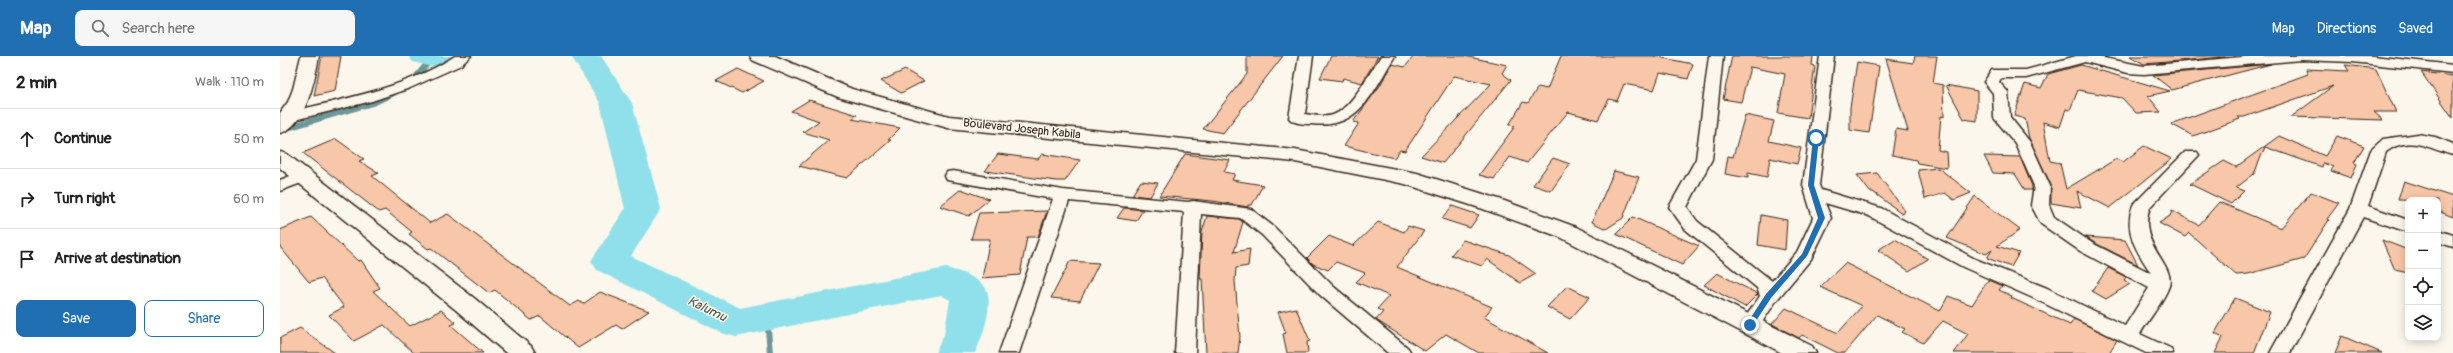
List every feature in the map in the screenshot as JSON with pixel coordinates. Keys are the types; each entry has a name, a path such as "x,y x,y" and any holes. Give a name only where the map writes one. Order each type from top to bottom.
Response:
{"main road":[{"path":"283,123 298,103 303,89 310,56"},
{"name":"Boulevard Joseph Kabila","path":"759,56 845,93 948,122 1295,156 1409,178 1491,204 1568,232 1803,353"},
{"path":"280,158 465,304 518,352"}],"street":[{"path":"1306,56 1298,118 1329,121 1339,119 1349,112 1388,56"},
{"path":"1716,56 1709,96 1704,159 1700,169 1681,198 1678,207 1691,226 1765,285 1769,296"},
{"path":"1750,325 1769,296 1805,255 1822,218 1812,193 1815,146 1827,56"},
{"path":"2104,56 2128,69"},
{"path":"2160,286 2086,247 2047,220 2040,205 2042,186 2022,142 2002,118 2000,110 2000,92 1991,82 1995,74 2026,74 2086,57 2128,69 2144,70 2288,56 2340,56 2453,69"},
{"path":"2439,56 2453,66"},
{"path":"283,123 374,96 425,78 463,57"},
{"path":"2280,353 2359,209 2379,150 2389,142 2418,139 2429,140 2453,150"},
{"path":"2129,336 2160,286 2160,273 2140,240 2139,211 2142,205 2191,155"},
{"path":"280,186 303,176"},
{"path":"953,176 1063,195 1245,212 1268,231 1326,291 1401,353"},
{"path":"1812,193 1875,212 1963,260 2040,294 2163,353"},
{"path":"1009,353 1063,195"},
{"path":"1185,353 1193,206"},
{"path":"2359,209 2405,225"},
{"path":"2441,237 2453,241"}],"building":[{"path":"322,56 341,56 335,91 314,96"},
{"path":"1247,56 1283,56 1223,133 1203,129 1247,74"},
{"path":"1331,56 1378,56 1362,83 1343,78 1342,81 1320,78"},
{"path":"1414,56 1464,56 1507,65 1502,73 1511,80 1443,163 1421,156 1491,84 1454,76 1405,151 1400,150 1394,158 1344,146 1359,123 1353,122 1379,87 1392,64 1405,67"},
{"path":"1561,56 1653,56 1693,64 1688,79 1660,73 1654,90 1624,84 1617,101 1609,99 1598,120 1568,112 1527,163 1510,157 1494,179 1479,175 1515,126 1509,125 1523,102 1528,103 1538,87 1547,89"},
{"path":"1732,56 1813,56 1812,65 1815,66 1808,118 1778,113 1785,74 1750,67 1741,102 1723,99"},
{"path":"1915,56 1937,56 1933,83 1943,85 1944,117 1941,116 1938,150 1946,152 1947,168 1917,163 1916,160 1892,155 1896,129 1908,131 1886,59 1913,63"},
{"path":"2130,56 2236,56 2144,64"},
{"path":"1857,62 1879,66 1869,133 1850,130 1850,108"},
{"path":"2271,64 2172,90 2153,75"},
{"path":"2081,65 2170,91 2148,96 2161,112 2136,113 2122,98 2078,90 2070,110 2066,109 2060,127 2043,122 2050,161 2060,163 2066,189 2116,159 2123,162 2144,146 2172,159 2110,208 2077,191 2081,208 2051,203 2051,185 2029,138 2025,119 2014,116 2025,84 2041,88 2048,74"},
{"path":"2345,65 2376,69 2396,112 2374,112 2383,120 2291,117 2333,86 2244,117 2238,117 2240,119 2193,136 2171,124 2308,74 2306,69 2349,71"},
{"path":"738,69 764,81 742,93 716,81"},
{"path":"905,70 924,81 901,93 881,81"},
{"path":"2421,72 2453,76 2453,118"},
{"path":"1946,85 1977,91 1977,121 1964,119"},
{"path":"809,100 857,115 852,119 900,128 888,140 891,140 847,178 799,166 829,140 803,132 819,121 791,111"},
{"path":"1745,115 1774,121 1769,141 1801,148 1797,164 1770,158 1767,177 1748,173 1748,178 1725,174 1728,156 1733,157"},
{"path":"2279,136 2325,156 2337,136 2364,146 2354,163 2357,164 2351,178 2331,171 2333,167 2323,163 2322,167 2265,147 2254,174 2236,188 2244,191 2231,204 2190,184 2224,161 2236,167"},
{"path":"336,139 364,159 359,161 379,173 372,176 430,223 448,214 570,306 579,301 583,304 600,292 649,311 622,329 616,325 578,348 540,316 531,320 495,290 489,293 431,248 428,249 409,234 412,232 385,210 379,212 303,153"},
{"path":"998,154 1038,159 1042,154 1080,160 1065,181 1056,181 985,171"},
{"path":"1185,154 1230,160 1224,172 1235,174 1232,180 1263,185 1252,205 1248,205 1248,207 1213,201 1159,196"},
{"path":"1984,156 2020,157 2032,186 2032,190 2025,190 2015,174 1993,173"},
{"path":"1553,158 1570,164 1551,191 1533,185"},
{"path":"1938,168 1971,193 1954,200 1945,193 1925,199 1918,170"},
{"path":"1614,171 1639,177 1623,218 1606,229 1592,222"},
{"path":"1877,173 1905,211 1903,214 1873,192 1870,192 1857,175"},
{"path":"1141,181 1158,183 1150,197 1132,195"},
{"path":"2404,181 2453,197 2453,217 2441,212 2441,197 2405,197 2405,199 2398,199"},
{"path":"961,189 989,199 969,216 940,206"},
{"path":"2311,192 2339,203 2327,219 2329,220 2304,259 2248,274 2236,275 2189,233 2185,237 2159,223 2170,216 2172,211 2199,225 2219,202 2281,228"},
{"path":"1975,196 2020,230 1997,246 2019,253 2011,267 1987,258 1992,250 1986,254 1947,238"},
{"path":"1452,206 1479,215 1470,228 1442,219"},
{"path":"1124,208 1143,210 1136,221 1117,218"},
{"path":"1047,211 1038,237 1027,237 1020,275 982,278 990,239 971,239 979,213"},
{"path":"1761,215 1787,220 1785,250 1758,245"},
{"path":"1207,216 1239,219 1243,222 1234,252 1250,249 1248,266 1236,268 1235,281 1240,337 1238,353 1206,353 1202,279 1200,279 1202,232"},
{"path":"311,217 358,261 361,260 380,288 373,291 410,326 441,310 456,323 451,325 483,353 414,353 384,325 354,341 329,315 344,307 322,278 309,282 280,247 280,230"},
{"path":"1633,217 1699,246 1682,265 1616,234"},
{"path":"1378,222 1404,232 1408,226 1424,231 1397,267 1492,307 1484,317 1548,353 1479,353 1446,334 1425,351 1376,320 1383,312 1377,309 1389,296 1356,282 1365,273 1336,262 1328,270 1313,264 1307,258 1329,236 1353,246"},
{"path":"2086,237 2125,240 2138,265 2093,242"},
{"path":"1895,239 1928,259 1909,271 1878,250"},
{"path":"1463,240 1509,255 1536,274 1520,283 1487,259 1482,266 1451,255"},
{"path":"2382,240 2405,249 2405,272 2395,270"},
{"path":"1070,261 1099,263 1080,301 1051,298"},
{"path":"1845,263 1940,311 1948,296 1972,305 1988,280 2002,286 1999,290 2012,296 2011,298 2070,325 2074,319 2117,340 2109,353 1954,353 1968,334 1943,321 1923,343 1902,332 1905,329 1877,315 1845,353 1838,353 1802,335 1799,338 1772,324 1786,308 1838,333 1862,306 1820,287"},
{"path":"2108,268 2126,277 2124,280 2130,284 2106,299 2092,291"},
{"path":"1717,273 1758,294 1745,307 1704,285"},
{"path":"1567,286 1590,297 1570,319 1547,307"},
{"path":"2235,298 2270,312 2254,353 2215,353 2223,337 2215,333"},
{"path":"1296,308 1310,341 1307,342 1308,353 1287,353 1283,334 1286,333 1278,312"},
{"path":"300,328 335,353 280,353 280,338"},
{"path":"2342,336 2382,353 2335,353"}],"waterway":[{"name":"Kalumu","path":"423,56 432,58 447,56"},
{"name":"Kalumu","path":"586,56 616,103 643,209 610,261 736,323 946,281 970,294 964,335 955,353"},
{"path":"412,82 432,58"},
{"path":"280,130 375,102 400,90"},
{"path":"767,317 770,353"}],"route":[{"path":"1750,325 1769,296 1805,255 1822,218 1820,209 1812,193 1811,185 1816,138"}]}
